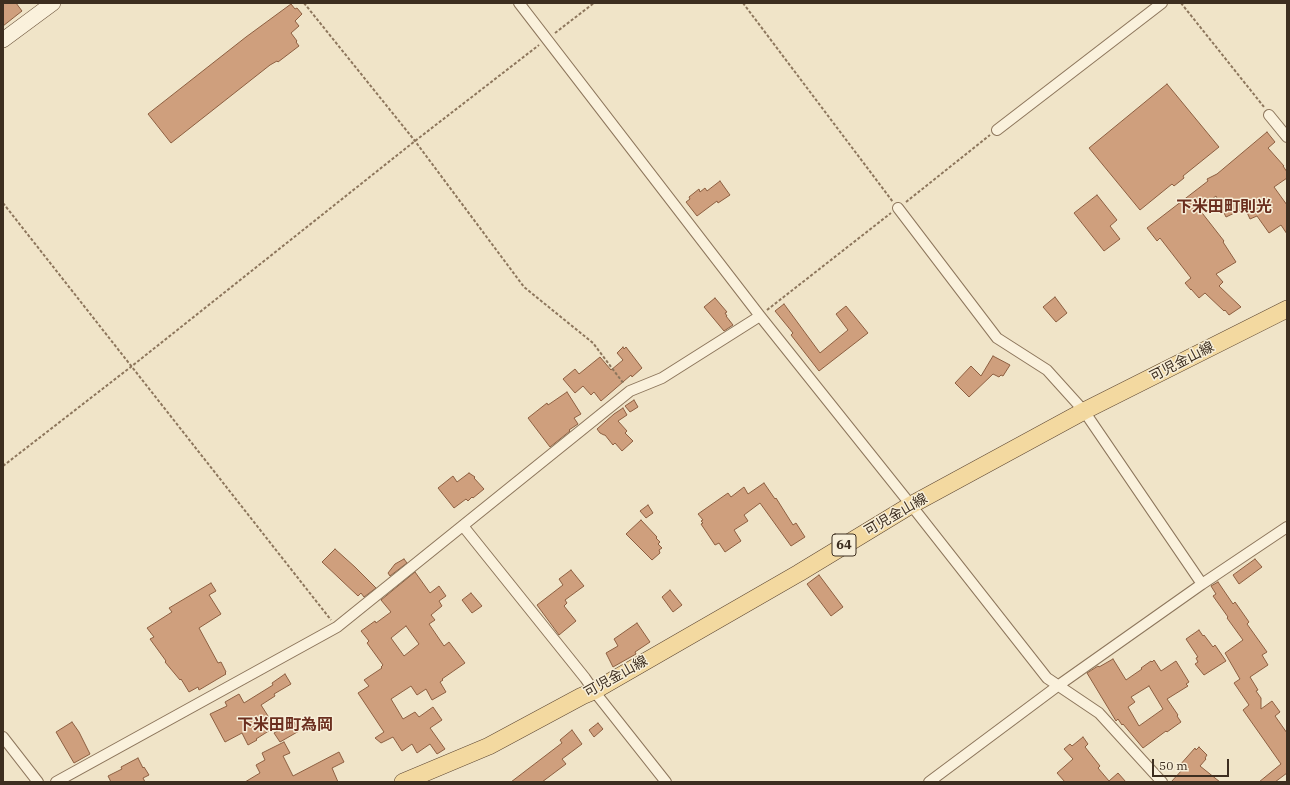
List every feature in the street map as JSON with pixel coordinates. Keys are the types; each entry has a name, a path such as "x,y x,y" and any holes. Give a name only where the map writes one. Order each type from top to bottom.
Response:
{"main road":[{"name":"可児金山線","path":"402,782 489,746 594,691 792,577 911,505 1084,411 1287,309"}],"street":[{"path":"3,40 53,3"},
{"path":"519,3 760,316 1047,678 1099,713 1162,782"},
{"path":"997,130 1162,3"},
{"path":"1270,115 1287,137"},
{"path":"898,208 997,338 1047,370 1084,411 1202,584"},
{"path":"56,782 337,627 630,391 662,378 760,316"},
{"path":"463,526 666,782"},
{"path":"929,782 1059,685 1202,584 1287,527"},
{"path":"3,737 38,782"}],"path":[{"path":"304,3 415,141 524,287 593,343 630,391"},
{"path":"3,466 132,366 415,141 594,3"},
{"path":"743,3 898,208"},
{"path":"1181,3 1270,115"},
{"path":"760,316 997,130"},
{"path":"3,203 337,627"}],"building":[{"path":"3,3 16,3 22,11 3,26"},
{"path":"291,4 302,14 295,21 299,26 291,33 299,46 278,62 277,61 270,65 171,143 148,114 246,37"},
{"path":"1167,84 1219,147 1183,176 1184,178 1174,186 1172,184 1140,210 1089,148"},
{"path":"1267,132 1275,142 1268,148 1284,166 1287,172 1287,178 1274,187 1287,205 1287,234 1281,225 1269,233 1257,216 1250,219 1245,208 1226,217 1216,196 1199,209 1224,241 1223,242 1236,262 1216,274 1223,282 1219,286 1241,307 1229,315 1205,293 1199,298 1191,290 1185,283 1191,278 1160,238 1157,241 1147,228 1208,181 1207,179 1217,174"},
{"path":"720,181 730,195 718,203 717,201 697,216 686,202 690,199 689,197 699,189 700,192 705,188 707,191"},
{"path":"1097,195 1117,220 1110,226 1120,239 1104,251 1074,213"},
{"path":"1055,297 1067,313 1056,322 1043,307"},
{"path":"715,298 727,312 725,313 726,316 733,325 724,331 704,307"},
{"path":"784,304 820,353 848,330 836,314 846,306 868,333 819,371 791,335 793,333 775,311"},
{"path":"623,347 624,349 626,347 642,368 632,377 631,375 601,401 594,392 591,395 583,386 575,393 563,379 575,369 579,374 600,357 611,370 623,360 617,353"},
{"path":"993,356 1010,365 1003,376 1001,375 999,377 993,374 969,397 955,383 971,366 981,376"},
{"path":"567,392 581,414 574,418 578,424 550,447 528,418 547,403 548,405"},
{"path":"634,400 638,407 630,412 625,406"},
{"path":"623,408 627,415 618,421 627,431 625,433 633,441 622,451 615,443 613,445 605,435 600,433 597,429"},
{"path":"469,473 475,477 474,478 484,489 473,498 472,497 468,501 466,499 454,508 438,488 453,476 457,482"},
{"path":"764,483 775,499 776,498 793,525 796,523 805,537 791,546 760,503 744,515 748,521 734,530 741,541 725,552 719,543 715,545 701,524 703,523 701,521 703,520 698,514 728,493 731,497 744,487 748,494"},
{"path":"648,505 653,513 646,518 640,511"},
{"path":"641,520 657,537 656,538 660,542 658,544 662,548 659,550 660,553 652,560 626,534"},
{"path":"335,549 376,588 364,597 361,593 358,596 322,562"},
{"path":"404,559 407,563 390,576 388,573 395,564"},
{"path":"1255,559 1262,567 1239,584 1233,575"},
{"path":"571,570 584,586 565,600 567,603 564,606 576,621 559,635 537,605 563,585 559,579"},
{"path":"415,572 430,593 439,586 446,596 439,601 442,606 431,615 435,620 429,624 444,646 449,642 465,663 442,679 443,680 440,682 446,692 432,700 426,689 417,695 411,686 391,699 403,719 415,712 419,717 433,707 442,720 430,728 445,749 437,754 430,744 417,753 412,744 402,751 393,737 381,743 375,738 384,732 358,693 369,686 364,680 382,668 381,667 383,665 367,643 369,641 361,631 375,621 376,623 391,612 381,600","holes":["406,626 419,644 404,656 391,638"]},
{"path":"819,575 843,607 831,616 807,584"},
{"path":"1218,582 1233,604 1235,602 1249,622 1247,624 1267,652 1262,655 1268,665 1250,677 1261,698 1261,709 1272,701 1280,712 1275,716 1287,733 1287,773 1275,782 1259,782 1281,764 1243,710 1249,705 1234,683 1240,679 1225,653 1243,640 1213,596 1216,594 1211,586"},
{"path":"211,583 216,591 209,595 221,614 199,628 218,663 221,662 226,674 199,690 198,687 189,692 181,679 180,680 165,662 166,661 150,639 154,637 147,628 172,612 169,608"},
{"path":"670,590 682,605 673,612 662,597"},
{"path":"471,593 482,606 472,613 462,600"},
{"path":"637,623 650,642 635,652 636,654 613,667 606,653 618,646 614,639"},
{"path":"1199,630 1213,647 1215,645 1226,661 1204,675 1195,664 1198,662 1196,658 1198,657 1186,639"},
{"path":"1113,659 1126,680 1151,661 1152,662 1154,660 1161,671 1176,661 1189,682 1186,684 1188,686 1167,699 1181,722 1143,748 1118,719 1116,721 1087,673 1098,666 1099,667","holes":["1149,686 1163,709 1139,726 1128,707 1135,702 1131,697"]},
{"path":"285,674 291,684 274,694 275,696 261,705 275,727 248,745 242,733 225,742 210,714 227,706 225,702 239,694 244,703 273,685 272,683"},
{"path":"72,722 90,754 74,763 56,732"},
{"path":"294,722 299,731 280,742 274,733"},
{"path":"598,723 603,729 594,737 589,730"},
{"path":"572,730 582,744 562,759 566,764 542,782 511,782 562,743 560,740"},
{"path":"1083,737 1088,744 1085,747 1100,766 1098,768 1109,781 1118,773 1126,782 1065,782 1057,773 1073,759 1064,749 1070,744 1072,746"},
{"path":"284,742 290,753 283,756 293,776 339,752 344,762 332,768 338,782 245,782 260,773 256,765 265,760 262,753"},
{"path":"1199,747 1207,755 1205,758 1206,759 1200,766 1220,782 1171,782 1183,769 1179,766 1195,748 1196,750"},
{"path":"138,758 143,768 144,767 149,775 143,778 145,782 111,782 108,776 122,769 121,767"}],"district":[{"name":"下米田町則光","path":"1224,207"},
{"name":"下米田町為岡","path":"285,725"}]}
